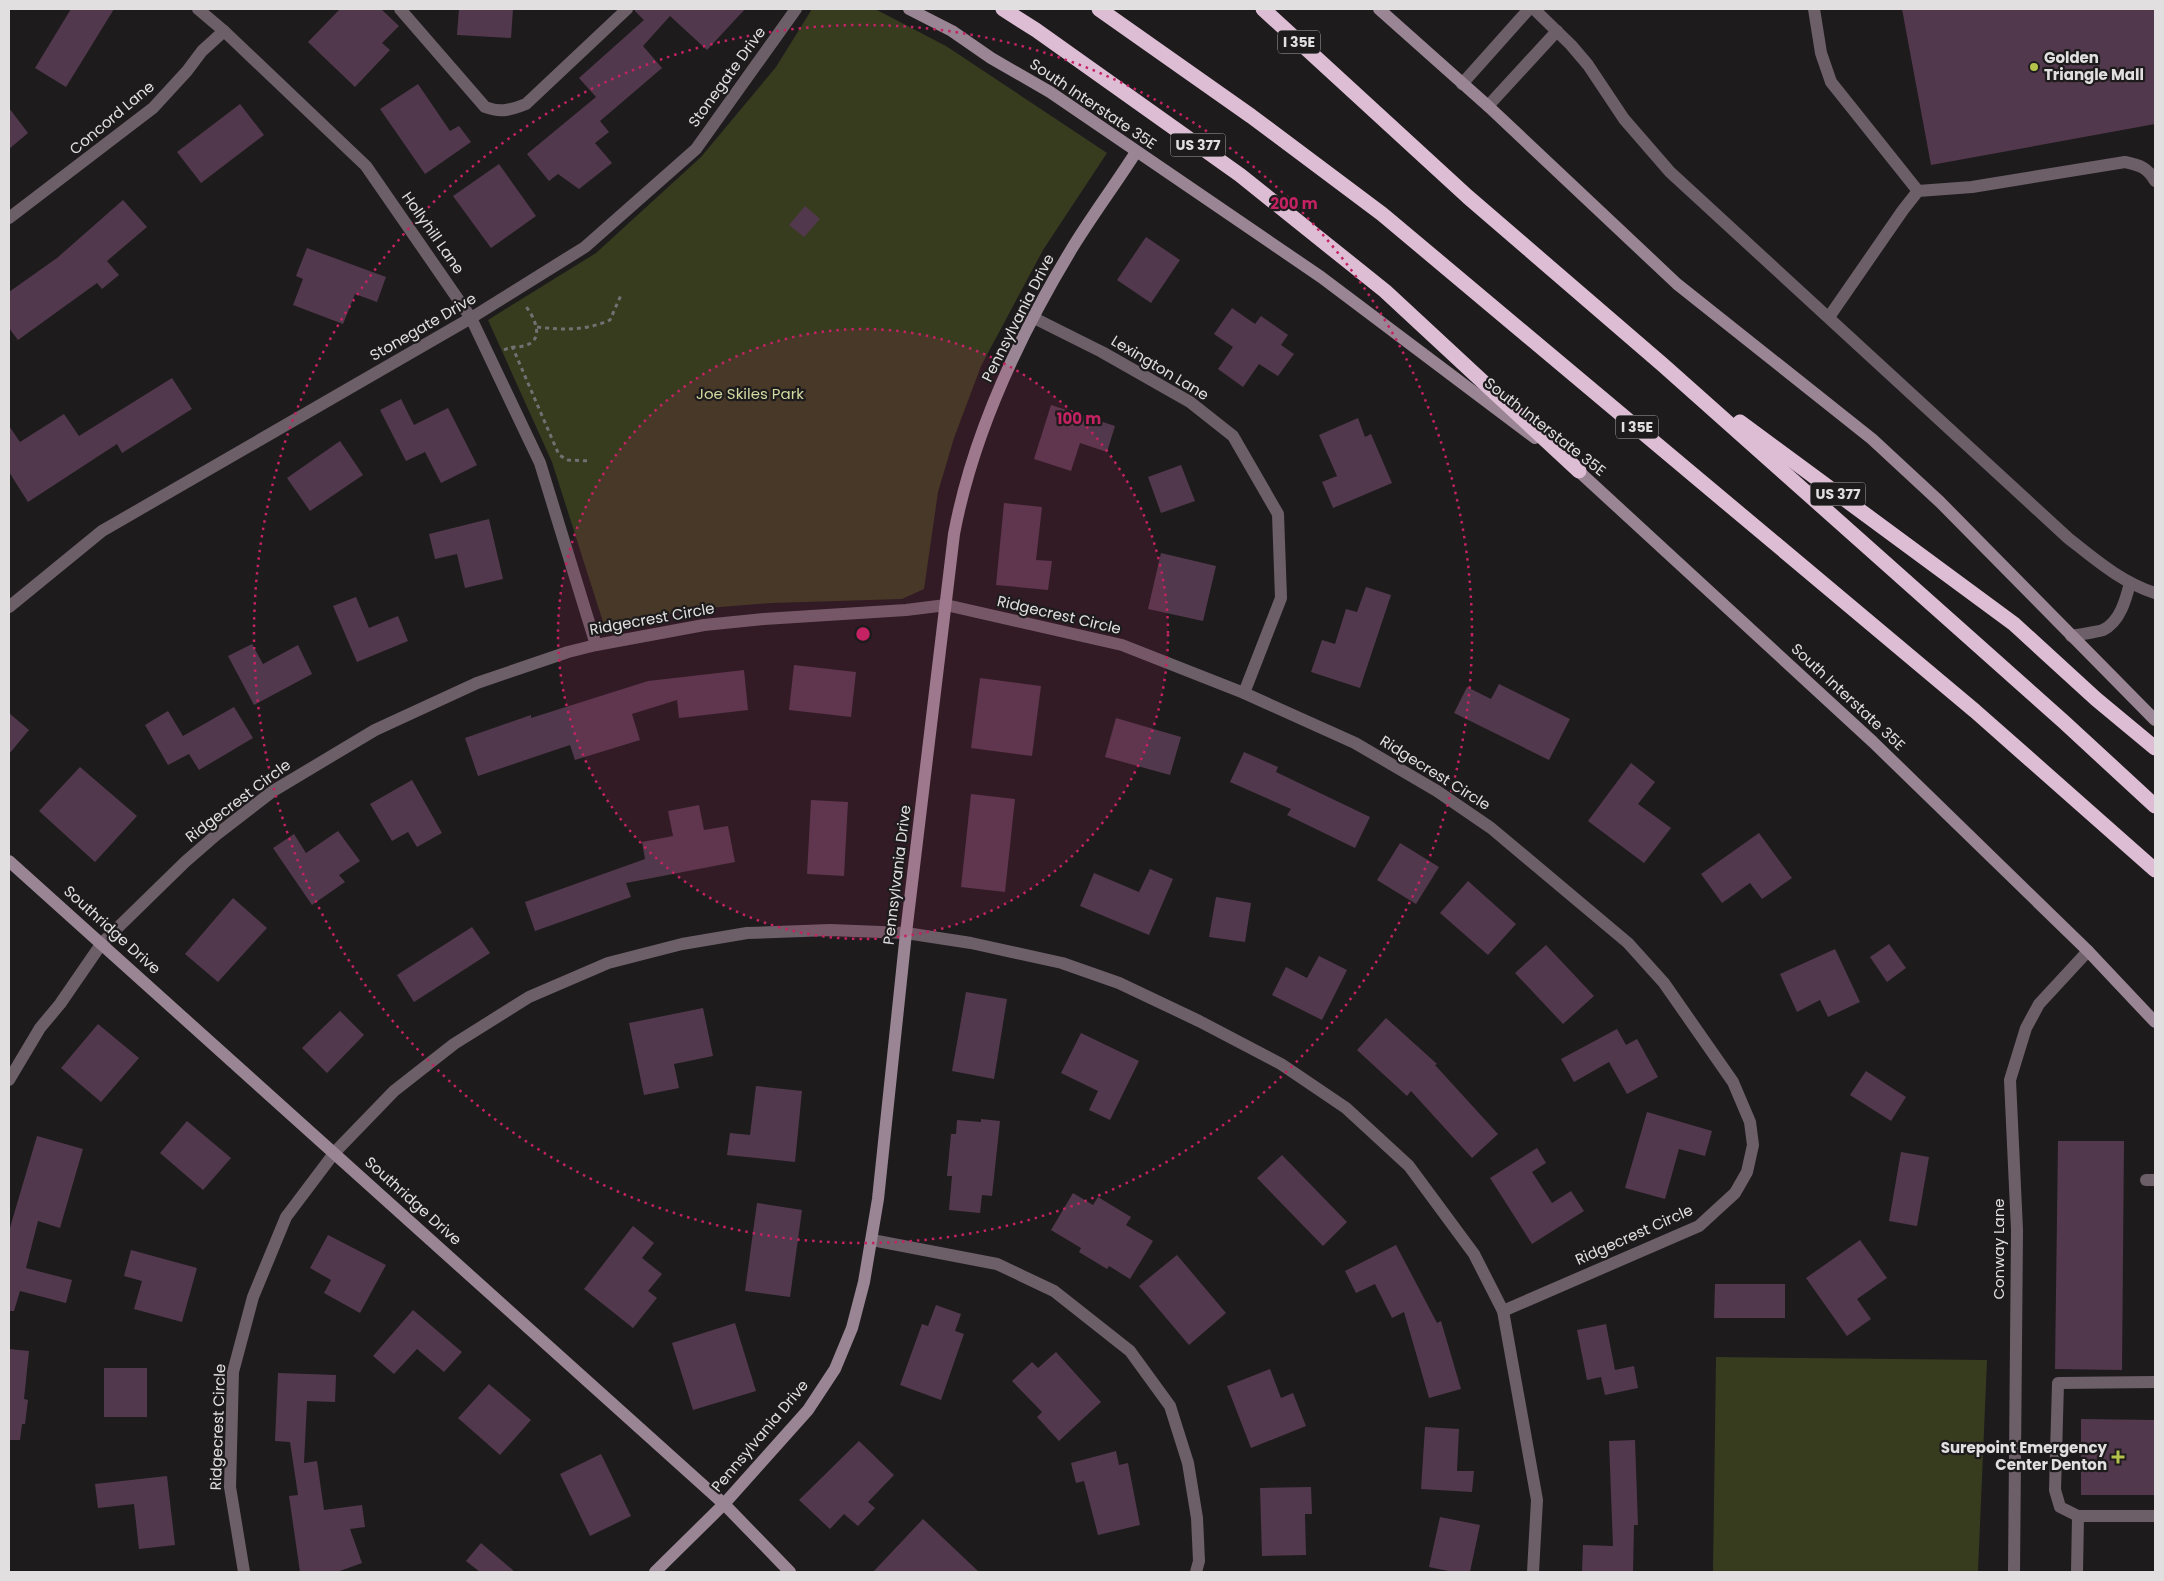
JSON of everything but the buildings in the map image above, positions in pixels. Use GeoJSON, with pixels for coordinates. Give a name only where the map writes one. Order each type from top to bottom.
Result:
{"type":"FeatureCollection","features":[{"type":"Feature","properties":{"kind":"highway","name":"US 377"},"geometry":{"type":"LineString","coordinates":[[1004,9],[1240,175],[1370,278],[1579,471]]}},
{"type":"Feature","properties":{"kind":"highway","name":"I 35E"},"geometry":{"type":"LineString","coordinates":[[1099,9],[1251,116],[1382,214],[1967,705],[2155,870]]}},
{"type":"Feature","properties":{"kind":"highway","name":"I 35E"},"geometry":{"type":"LineString","coordinates":[[1263,9],[1468,196],[1663,365],[2064,722],[2155,806]]}},
{"type":"Feature","properties":{"kind":"highway","name":"US 377"},"geometry":{"type":"LineString","coordinates":[[1663,365],[2014,624],[2096,699],[2155,748]]}},
{"type":"Feature","properties":{"kind":"main road","name":"South Interstate 35E"},"geometry":{"type":"LineString","coordinates":[[909,9],[952,31],[991,58],[1050,92],[1321,277],[1579,471],[1873,742],[2088,951],[2155,1022]]}},
{"type":"Feature","properties":{"kind":"main road"},"geometry":{"type":"LineString","coordinates":[[1379,9],[1488,106],[1677,284],[1872,439],[1940,502],[2155,720]]}},
{"type":"Feature","properties":{"kind":"main road","name":"Pennsylvania Drive"},"geometry":{"type":"LineString","coordinates":[[655,1572],[724,1504],[808,1410],[835,1369],[852,1328],[864,1282],[872,1240],[906,933],[960,504],[977,446],[1006,372],[1071,250],[1136,152]]}},
{"type":"Feature","properties":{"kind":"main road","name":"Southridge Drive"},"geometry":{"type":"LineString","coordinates":[[9,860],[724,1504],[790,1572]]}},
{"type":"Feature","properties":{"kind":"street","name":"Hollyhill Lane"},"geometry":{"type":"LineString","coordinates":[[198,9],[224,31],[366,166],[472,318],[540,463],[596,646]]}},
{"type":"Feature","properties":{"kind":"street"},"geometry":{"type":"LineString","coordinates":[[400,9],[485,107],[495,111],[507,111],[526,104],[627,9]]}},
{"type":"Feature","properties":{"kind":"street","name":"Stonegate Drive"},"geometry":{"type":"LineString","coordinates":[[9,607],[102,531],[472,318],[585,247],[696,149],[796,9]]}},
{"type":"Feature","properties":{"kind":"street"},"geometry":{"type":"LineString","coordinates":[[1462,84],[1529,9]]}},
{"type":"Feature","properties":{"kind":"street"},"geometry":{"type":"LineString","coordinates":[[1534,9],[1588,65],[1624,119],[1670,172],[2068,538],[2114,575],[2155,593]]}},
{"type":"Feature","properties":{"kind":"street"},"geometry":{"type":"LineString","coordinates":[[1814,9],[1821,53],[1832,82],[1918,191]]}},
{"type":"Feature","properties":{"kind":"street","name":"Concord Lane"},"geometry":{"type":"LineString","coordinates":[[9,218],[153,108],[188,71],[202,51],[224,31]]}},
{"type":"Feature","properties":{"kind":"street"},"geometry":{"type":"LineString","coordinates":[[1488,106],[1557,31]]}},
{"type":"Feature","properties":{"kind":"street"},"geometry":{"type":"LineString","coordinates":[[1829,317],[1902,210],[1918,191],[1981,186],[2126,162],[2139,164],[2150,172],[2155,181]]}},
{"type":"Feature","properties":{"kind":"street","name":"Lexington Lane"},"geometry":{"type":"LineString","coordinates":[[1034,318],[1102,352],[1190,402],[1233,436],[1278,514],[1281,598],[1244,693]]}},
{"type":"Feature","properties":{"kind":"street"},"geometry":{"type":"LineString","coordinates":[[2071,636],[2103,630],[2112,622],[2125,603],[2130,583]]}},
{"type":"Feature","properties":{"kind":"street","name":"Ridgecrest Circle"},"geometry":{"type":"LineString","coordinates":[[9,1080],[40,1028],[60,1004],[102,943],[185,862],[216,835],[273,791],[375,730],[477,683],[568,652],[704,624],[906,610],[946,605],[1122,646],[1244,693],[1355,743],[1437,791],[1491,828],[1628,943],[1664,983],[1733,1082],[1750,1122],[1752,1145],[1747,1172],[1736,1193],[1699,1226],[1503,1311]]}},
{"type":"Feature","properties":{"kind":"street","name":"Ridgecrest Circle"},"geometry":{"type":"LineString","coordinates":[[244,1572],[230,1487],[234,1372],[253,1298],[286,1217],[335,1152],[394,1091],[454,1044],[529,998],[608,963],[682,944],[747,933],[830,930],[906,933],[971,943],[1062,963],[1119,983],[1199,1021],[1281,1064],[1346,1108],[1409,1166],[1474,1254],[1503,1311],[1537,1500],[1533,1572]]}},
{"type":"Feature","properties":{"kind":"street","name":"Conway Lane"},"geometry":{"type":"LineString","coordinates":[[2014,1572],[2017,1230],[2010,1080],[2026,1028],[2039,1004],[2088,951]]}},
{"type":"Feature","properties":{"kind":"street"},"geometry":{"type":"LineString","coordinates":[[872,1240],[997,1264],[1054,1291],[1130,1352],[1170,1406],[1188,1463],[1197,1518],[1199,1561],[1196,1572]]}},
{"type":"Feature","properties":{"kind":"street"},"geometry":{"type":"LineString","coordinates":[[2155,1382],[2058,1383],[2055,1490],[2060,1507],[2078,1516],[2155,1516]]}},
{"type":"Feature","properties":{"kind":"street"},"geometry":{"type":"LineString","coordinates":[[2077,1572],[2078,1516]]}},
{"type":"Feature","properties":{"kind":"path"},"geometry":{"type":"LineString","coordinates":[[490,356],[512,346],[522,347],[532,343],[536,335],[537,327],[532,314],[513,292]]}},
{"type":"Feature","properties":{"kind":"path"},"geometry":{"type":"LineString","coordinates":[[537,327],[572,330],[596,327],[610,320],[622,296]]}},
{"type":"Feature","properties":{"kind":"path"},"geometry":{"type":"LineString","coordinates":[[512,346],[559,455],[568,460],[590,461]]}},
{"type":"Feature","properties":{"kind":"green space","name":"Joe Skiles Park"},"geometry":{"type":"Polygon","coordinates":[[[812,9],[875,9],[946,46],[1107,153],[1043,250],[981,366],[954,438],[938,492],[924,589],[902,599],[771,603],[708,608],[604,625],[552,462],[488,320],[596,253],[701,157],[776,67],[812,9]]]}},
{"type":"Feature","properties":{"kind":"green space"},"geometry":{"type":"Polygon","coordinates":[[[1716,1357],[1987,1360],[1978,1572],[1713,1572],[1716,1357]]]}},
{"type":"Feature","properties":{"kind":"place","name":"Golden Triangle Mall"},"geometry":{"type":"Point","coordinates":[2034,67]}},
{"type":"Feature","properties":{"kind":"place","name":"Surepoint Emergency Center Denton"},"geometry":{"type":"Point","coordinates":[2118,1457]}}]}
